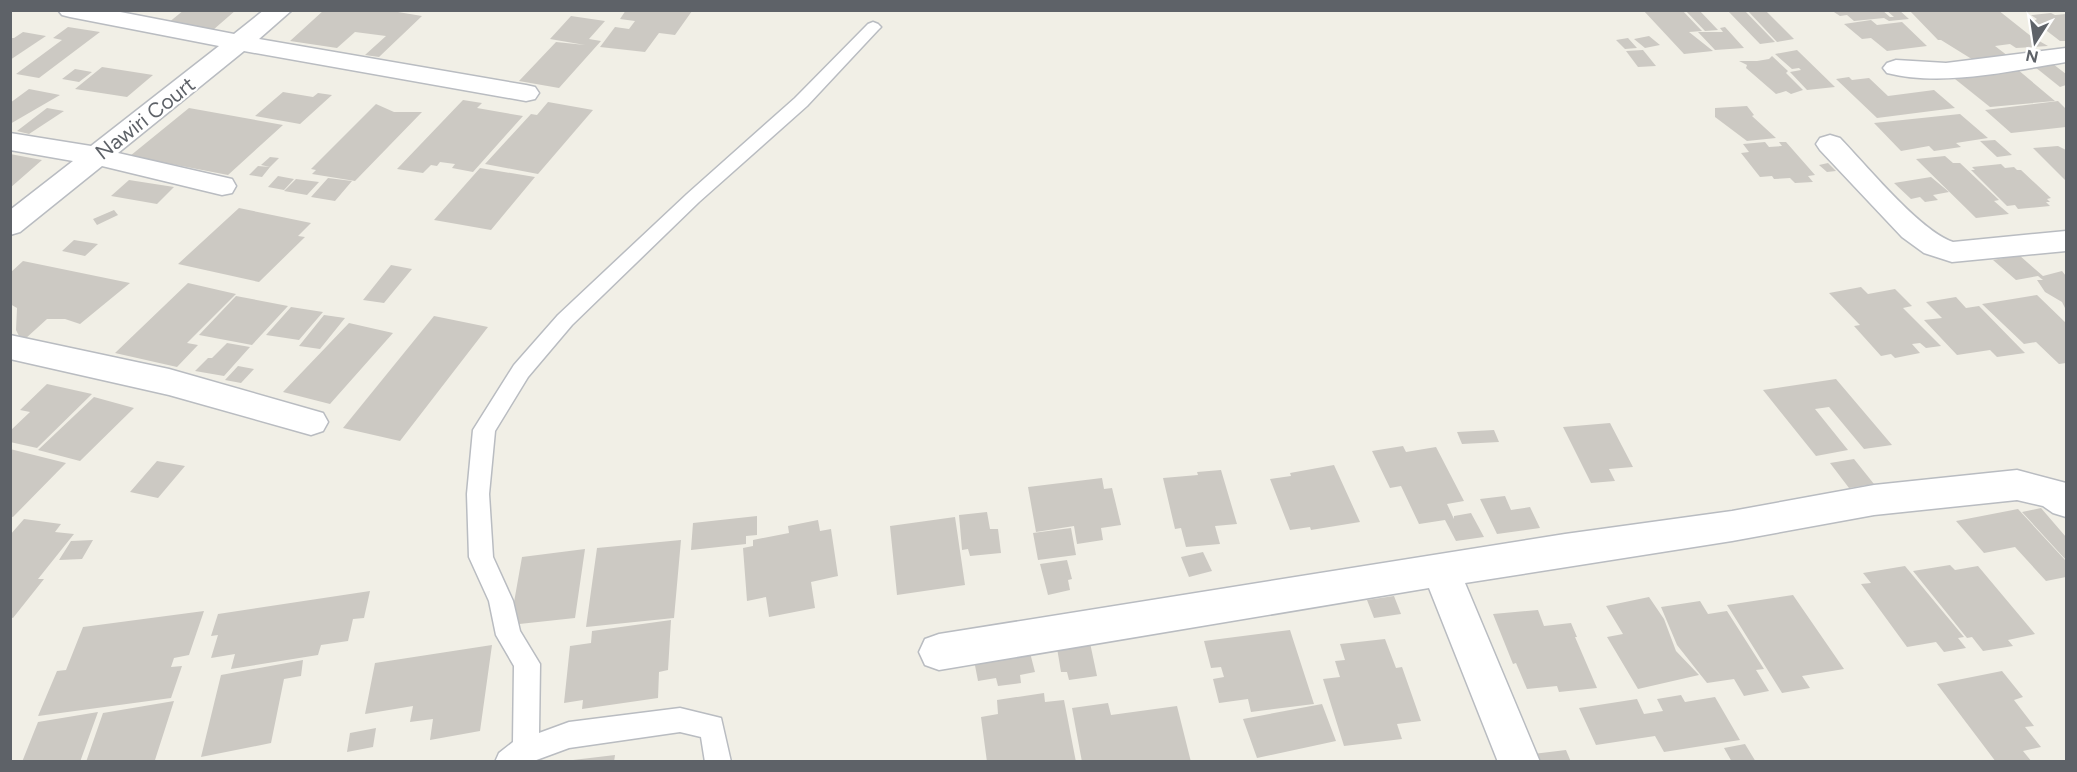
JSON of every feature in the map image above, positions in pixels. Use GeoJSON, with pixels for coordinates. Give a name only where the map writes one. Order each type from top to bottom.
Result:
{"type":"FeatureCollection","features":[{"type":"Feature","properties":{"kind":"street"},"geometry":{"type":"LineString","coordinates":[[70,10],[240,43],[526,93]]}},
{"type":"Feature","properties":{"kind":"street","name":"Nawiri Court"},"geometry":{"type":"LineString","coordinates":[[10,225],[280,10]]}},
{"type":"Feature","properties":{"kind":"street"},"geometry":{"type":"LineString","coordinates":[[1896,68],[1946,72],[2067,56]]}},
{"type":"Feature","properties":{"kind":"street"},"geometry":{"type":"LineString","coordinates":[[10,141],[96,156],[222,186]]}},
{"type":"Feature","properties":{"kind":"street"},"geometry":{"type":"LineString","coordinates":[[1830,144],[1912,230],[1934,246],[1952,252],[2067,241]]}},
{"type":"Feature","properties":{"kind":"street"},"geometry":{"type":"LineString","coordinates":[[10,347],[169,382],[312,422]]}},
{"type":"Feature","properties":{"kind":"street"},"geometry":{"type":"LineString","coordinates":[[939,652],[1732,526],[1874,500],[2017,485],[2053,493],[2067,502]]}},
{"type":"Feature","properties":{"kind":"street"},"geometry":{"type":"LineString","coordinates":[[1441,571],[1519,762]]}},
{"type":"Feature","properties":{"kind":"lane"},"geometry":{"type":"LineString","coordinates":[[717,762],[711,728],[680,720],[569,735],[517,756],[527,664],[508,635],[501,602],[481,557],[478,494],[483,430],[521,371],[565,320],[693,198],[801,102],[873,27]]}},
{"type":"Feature","properties":{"kind":"building"},"geometry":{"type":"Polygon","coordinates":[[[184,10],[236,10],[213,30],[168,23],[184,10]]]}},
{"type":"Feature","properties":{"kind":"building"},"geometry":{"type":"Polygon","coordinates":[[[324,10],[386,10],[422,16],[379,57],[365,55],[386,36],[355,32],[337,48],[290,41],[324,10]]]}},
{"type":"Feature","properties":{"kind":"building"},"geometry":{"type":"Polygon","coordinates":[[[626,10],[692,11],[675,35],[659,33],[645,52],[600,47],[615,27],[629,29],[635,21],[620,19],[626,10]]]}},
{"type":"Feature","properties":{"kind":"building"},"geometry":{"type":"Polygon","coordinates":[[[1643,10],[1682,10],[1702,31],[1689,32],[1713,51],[1684,54],[1643,10]]]}},
{"type":"Feature","properties":{"kind":"building"},"geometry":{"type":"Polygon","coordinates":[[[1685,10],[1699,10],[1718,30],[1705,31],[1685,10]]]}},
{"type":"Feature","properties":{"kind":"building"},"geometry":{"type":"Polygon","coordinates":[[[1727,10],[1744,10],[1775,42],[1760,44],[1727,10]]]}},
{"type":"Feature","properties":{"kind":"building"},"geometry":{"type":"Polygon","coordinates":[[[1747,10],[1765,10],[1794,39],[1777,42],[1747,10]]]}},
{"type":"Feature","properties":{"kind":"building"},"geometry":{"type":"Polygon","coordinates":[[[1831,10],[1882,10],[1890,17],[1894,17],[1886,10],[1899,10],[1909,19],[1889,21],[1884,18],[1854,21],[1847,15],[1840,16],[1831,10]]]}},
{"type":"Feature","properties":{"kind":"building"},"geometry":{"type":"Polygon","coordinates":[[[1909,10],[1998,10],[2032,37],[2048,46],[2016,48],[2010,44],[1995,46],[2008,56],[1983,66],[1938,40],[1909,10]]]}},
{"type":"Feature","properties":{"kind":"building"},"geometry":{"type":"Polygon","coordinates":[[[2066,14],[2066,41],[2060,41],[2034,21],[2037,19],[2031,15],[2066,14]]]}},
{"type":"Feature","properties":{"kind":"building"},"geometry":{"type":"Polygon","coordinates":[[[571,16],[605,21],[589,39],[601,41],[559,88],[519,81],[556,42],[585,45],[550,39],[571,16]]]}},
{"type":"Feature","properties":{"kind":"building"},"geometry":{"type":"Polygon","coordinates":[[[1871,20],[1877,25],[1902,22],[1927,46],[1887,51],[1871,38],[1862,39],[1844,24],[1871,20]]]}},
{"type":"Feature","properties":{"kind":"building"},"geometry":{"type":"Polygon","coordinates":[[[68,27],[100,32],[39,78],[16,74],[62,40],[53,38],[68,27]]]}},
{"type":"Feature","properties":{"kind":"building"},"geometry":{"type":"Polygon","coordinates":[[[1725,27],[1744,48],[1715,50],[1698,32],[1723,32],[1720,28],[1725,27]]]}},
{"type":"Feature","properties":{"kind":"building"},"geometry":{"type":"Polygon","coordinates":[[[23,32],[46,36],[10,60],[10,38],[23,32]]]}},
{"type":"Feature","properties":{"kind":"building"},"geometry":{"type":"Polygon","coordinates":[[[1649,36],[1660,45],[1645,48],[1634,39],[1649,36]]]}},
{"type":"Feature","properties":{"kind":"building"},"geometry":{"type":"Polygon","coordinates":[[[1628,38],[1637,48],[1625,49],[1616,40],[1628,38]]]}},
{"type":"Feature","properties":{"kind":"building"},"geometry":{"type":"Polygon","coordinates":[[[1643,50],[1656,66],[1638,67],[1626,51],[1643,50]]]}},
{"type":"Feature","properties":{"kind":"building"},"geometry":{"type":"Polygon","coordinates":[[[1797,50],[1835,87],[1807,90],[1790,72],[1801,70],[1792,69],[1775,54],[1797,50]]]}},
{"type":"Feature","properties":{"kind":"building"},"geometry":{"type":"Polygon","coordinates":[[[1772,56],[1803,90],[1791,94],[1786,91],[1776,94],[1746,68],[1747,65],[1739,61],[1757,61],[1769,59],[1772,56]]]}},
{"type":"Feature","properties":{"kind":"building"},"geometry":{"type":"Polygon","coordinates":[[[2053,64],[2066,74],[2066,85],[2060,87],[2035,67],[2053,64]]]}},
{"type":"Feature","properties":{"kind":"building"},"geometry":{"type":"Polygon","coordinates":[[[102,67],[153,75],[127,97],[75,89],[102,67]]]}},
{"type":"Feature","properties":{"kind":"building"},"geometry":{"type":"Polygon","coordinates":[[[75,69],[92,72],[79,82],[62,79],[75,69]]]}},
{"type":"Feature","properties":{"kind":"building"},"geometry":{"type":"Polygon","coordinates":[[[2017,69],[2055,101],[1990,107],[1950,75],[2017,69]]]}},
{"type":"Feature","properties":{"kind":"building"},"geometry":{"type":"Polygon","coordinates":[[[1849,77],[1852,80],[1869,78],[1888,96],[1934,90],[1955,108],[1877,118],[1836,79],[1849,77]]]}},
{"type":"Feature","properties":{"kind":"building"},"geometry":{"type":"Polygon","coordinates":[[[29,89],[60,95],[10,124],[10,103],[29,89]]]}},
{"type":"Feature","properties":{"kind":"building"},"geometry":{"type":"Polygon","coordinates":[[[283,92],[313,97],[318,93],[332,95],[300,124],[255,116],[283,92]]]}},
{"type":"Feature","properties":{"kind":"building"},"geometry":{"type":"Polygon","coordinates":[[[463,100],[482,103],[477,108],[523,116],[473,172],[452,168],[455,164],[440,162],[437,166],[431,165],[423,173],[397,169],[463,100]]]}},
{"type":"Feature","properties":{"kind":"building"},"geometry":{"type":"Polygon","coordinates":[[[2058,101],[2066,109],[2066,127],[2011,133],[1985,110],[2058,101]]]}},
{"type":"Feature","properties":{"kind":"building"},"geometry":{"type":"Polygon","coordinates":[[[548,102],[593,110],[538,174],[485,164],[531,114],[537,115],[548,102]]]}},
{"type":"Feature","properties":{"kind":"building"},"geometry":{"type":"Polygon","coordinates":[[[376,104],[394,112],[422,112],[355,181],[312,174],[316,170],[311,169],[376,104]]]}},
{"type":"Feature","properties":{"kind":"building"},"geometry":{"type":"Polygon","coordinates":[[[1747,106],[1754,115],[1752,116],[1776,138],[1747,141],[1715,117],[1715,108],[1747,106]]]}},
{"type":"Feature","properties":{"kind":"building"},"geometry":{"type":"Polygon","coordinates":[[[47,108],[64,111],[29,134],[17,131],[47,108]]]}},
{"type":"Feature","properties":{"kind":"building"},"geometry":{"type":"Polygon","coordinates":[[[189,108],[283,125],[228,175],[130,156],[189,108]]]}},
{"type":"Feature","properties":{"kind":"building"},"geometry":{"type":"Polygon","coordinates":[[[1960,114],[1988,138],[1956,143],[1961,147],[1934,151],[1929,146],[1901,151],[1874,123],[1960,114]]]}},
{"type":"Feature","properties":{"kind":"building"},"geometry":{"type":"Polygon","coordinates":[[[1995,140],[2012,155],[1997,157],[1980,141],[1995,140]]]}},
{"type":"Feature","properties":{"kind":"building"},"geometry":{"type":"Polygon","coordinates":[[[1765,142],[1769,147],[1782,146],[1779,142],[1786,142],[1815,175],[1808,176],[1813,182],[1795,183],[1790,178],[1760,177],[1741,153],[1749,152],[1743,144],[1765,142]]]}},
{"type":"Feature","properties":{"kind":"building"},"geometry":{"type":"Polygon","coordinates":[[[2058,146],[2066,150],[2066,181],[2033,148],[2058,146]]]}},
{"type":"Feature","properties":{"kind":"building"},"geometry":{"type":"Polygon","coordinates":[[[10,154],[42,160],[10,188],[10,154]]]}},
{"type":"Feature","properties":{"kind":"building"},"geometry":{"type":"Polygon","coordinates":[[[1945,156],[1953,163],[1960,163],[1999,200],[1994,201],[2009,214],[1976,218],[1916,159],[1945,156]]]}},
{"type":"Feature","properties":{"kind":"building"},"geometry":{"type":"Polygon","coordinates":[[[270,157],[279,158],[270,167],[261,165],[270,157]]]}},
{"type":"Feature","properties":{"kind":"building"},"geometry":{"type":"Polygon","coordinates":[[[1828,163],[1836,171],[1827,172],[1819,165],[1828,163]]]}},
{"type":"Feature","properties":{"kind":"building"},"geometry":{"type":"Polygon","coordinates":[[[2001,164],[2005,168],[2014,167],[2021,170],[2051,198],[2047,199],[2050,202],[2046,202],[2050,206],[2018,209],[2015,205],[2007,206],[1971,170],[1975,170],[1972,167],[2001,164]]]}},
{"type":"Feature","properties":{"kind":"building"},"geometry":{"type":"Polygon","coordinates":[[[258,166],[270,167],[262,177],[249,175],[258,166]]]}},
{"type":"Feature","properties":{"kind":"building"},"geometry":{"type":"Polygon","coordinates":[[[480,168],[535,177],[491,230],[434,220],[480,168]]]}},
{"type":"Feature","properties":{"kind":"building"},"geometry":{"type":"Polygon","coordinates":[[[278,176],[294,179],[284,190],[268,187],[278,176]]]}},
{"type":"Feature","properties":{"kind":"building"},"geometry":{"type":"Polygon","coordinates":[[[1931,177],[1949,192],[1933,195],[1938,200],[1925,202],[1920,197],[1911,199],[1894,183],[1931,177]]]}},
{"type":"Feature","properties":{"kind":"building"},"geometry":{"type":"Polygon","coordinates":[[[328,178],[352,181],[335,201],[311,197],[328,178]]]}},
{"type":"Feature","properties":{"kind":"building"},"geometry":{"type":"Polygon","coordinates":[[[296,179],[319,182],[307,195],[284,191],[296,179]]]}},
{"type":"Feature","properties":{"kind":"building"},"geometry":{"type":"Polygon","coordinates":[[[129,180],[174,187],[157,204],[111,196],[129,180]]]}},
{"type":"Feature","properties":{"kind":"building"},"geometry":{"type":"Polygon","coordinates":[[[239,208],[311,223],[298,236],[305,237],[259,282],[178,264],[239,208]]]}},
{"type":"Feature","properties":{"kind":"building"},"geometry":{"type":"Polygon","coordinates":[[[114,210],[118,215],[97,225],[93,219],[114,210]]]}},
{"type":"Feature","properties":{"kind":"building"},"geometry":{"type":"Polygon","coordinates":[[[74,240],[98,244],[85,256],[62,251],[74,240]]]}},
{"type":"Feature","properties":{"kind":"building"},"geometry":{"type":"Polygon","coordinates":[[[2019,255],[2043,276],[2062,271],[2066,276],[2066,310],[2062,302],[2045,292],[2037,280],[2043,280],[2038,276],[2016,280],[1993,260],[2019,255]]]}},
{"type":"Feature","properties":{"kind":"building"},"geometry":{"type":"Polygon","coordinates":[[[23,261],[130,283],[80,324],[65,319],[47,319],[25,339],[19,336],[16,330],[17,308],[10,304],[10,273],[23,261]]]}},
{"type":"Feature","properties":{"kind":"building"},"geometry":{"type":"Polygon","coordinates":[[[391,265],[412,269],[384,303],[363,300],[391,265]]]}},
{"type":"Feature","properties":{"kind":"building"},"geometry":{"type":"Polygon","coordinates":[[[188,283],[236,294],[187,343],[198,345],[177,367],[115,353],[188,283]]]}},
{"type":"Feature","properties":{"kind":"building"},"geometry":{"type":"Polygon","coordinates":[[[1861,287],[1868,294],[1895,289],[1912,306],[1903,308],[1941,346],[1926,348],[1920,343],[1912,344],[1920,353],[1895,358],[1891,354],[1881,356],[1854,326],[1860,325],[1829,293],[1861,287]]]}},
{"type":"Feature","properties":{"kind":"building"},"geometry":{"type":"Polygon","coordinates":[[[2037,295],[2066,323],[2066,363],[2059,364],[2036,342],[2024,344],[1982,304],[2037,295]]]}},
{"type":"Feature","properties":{"kind":"building"},"geometry":{"type":"Polygon","coordinates":[[[236,296],[288,306],[252,345],[199,335],[236,296]]]}},
{"type":"Feature","properties":{"kind":"building"},"geometry":{"type":"Polygon","coordinates":[[[1956,297],[1966,308],[1979,306],[2025,353],[1997,357],[1990,350],[1957,355],[1924,320],[1942,318],[1926,302],[1956,297]]]}},
{"type":"Feature","properties":{"kind":"building"},"geometry":{"type":"Polygon","coordinates":[[[291,307],[323,312],[299,340],[266,335],[291,307]]]}},
{"type":"Feature","properties":{"kind":"building"},"geometry":{"type":"Polygon","coordinates":[[[324,315],[345,318],[320,349],[299,346],[324,315]]]}},
{"type":"Feature","properties":{"kind":"building"},"geometry":{"type":"Polygon","coordinates":[[[434,316],[488,327],[400,441],[343,428],[434,316]]]}},
{"type":"Feature","properties":{"kind":"building"},"geometry":{"type":"Polygon","coordinates":[[[349,323],[393,333],[330,404],[283,392],[349,323]]]}},
{"type":"Feature","properties":{"kind":"building"},"geometry":{"type":"Polygon","coordinates":[[[227,343],[250,347],[224,376],[195,371],[208,358],[212,358],[227,343]]]}},
{"type":"Feature","properties":{"kind":"building"},"geometry":{"type":"Polygon","coordinates":[[[238,366],[254,369],[241,383],[225,380],[238,366]]]}},
{"type":"Feature","properties":{"kind":"building"},"geometry":{"type":"Polygon","coordinates":[[[1836,379],[1892,445],[1864,449],[1829,407],[1815,409],[1848,450],[1816,456],[1763,390],[1836,379]]]}},
{"type":"Feature","properties":{"kind":"building"},"geometry":{"type":"Polygon","coordinates":[[[47,384],[92,394],[37,448],[10,442],[10,431],[30,412],[20,410],[47,384]]]}},
{"type":"Feature","properties":{"kind":"building"},"geometry":{"type":"Polygon","coordinates":[[[94,397],[134,408],[80,461],[38,450],[94,397]]]}},
{"type":"Feature","properties":{"kind":"building"},"geometry":{"type":"Polygon","coordinates":[[[1610,423],[1633,467],[1609,469],[1615,481],[1591,483],[1563,427],[1610,423]]]}},
{"type":"Feature","properties":{"kind":"building"},"geometry":{"type":"Polygon","coordinates":[[[1494,430],[1499,442],[1462,444],[1457,432],[1494,430]]]}},
{"type":"Feature","properties":{"kind":"building"},"geometry":{"type":"Polygon","coordinates":[[[1403,446],[1406,452],[1436,447],[1464,501],[1447,504],[1454,519],[1454,516],[1471,513],[1484,537],[1456,541],[1445,520],[1419,524],[1401,486],[1390,488],[1372,451],[1403,446]]]}},
{"type":"Feature","properties":{"kind":"building"},"geometry":{"type":"Polygon","coordinates":[[[10,449],[66,463],[13,517],[10,516],[10,449]]]}},
{"type":"Feature","properties":{"kind":"building"},"geometry":{"type":"Polygon","coordinates":[[[1854,459],[1874,484],[1849,488],[1830,463],[1854,459]]]}},
{"type":"Feature","properties":{"kind":"building"},"geometry":{"type":"Polygon","coordinates":[[[157,461],[185,466],[158,498],[130,492],[157,461]]]}},
{"type":"Feature","properties":{"kind":"building"},"geometry":{"type":"Polygon","coordinates":[[[1334,465],[1360,522],[1311,530],[1310,527],[1290,530],[1270,479],[1334,465]]]}},
{"type":"Feature","properties":{"kind":"building"},"geometry":{"type":"Polygon","coordinates":[[[1221,470],[1237,524],[1215,526],[1220,544],[1186,547],[1181,528],[1175,529],[1163,478],[1198,475],[1197,472],[1221,470]]]}},
{"type":"Feature","properties":{"kind":"building"},"geometry":{"type":"Polygon","coordinates":[[[1102,478],[1104,489],[1112,488],[1121,525],[1101,528],[1103,540],[1077,544],[1074,526],[1036,532],[1028,487],[1102,478]]]}},
{"type":"Feature","properties":{"kind":"building"},"geometry":{"type":"Polygon","coordinates":[[[1505,496],[1511,510],[1530,507],[1540,528],[1497,534],[1480,499],[1505,496]]]}},
{"type":"Feature","properties":{"kind":"building"},"geometry":{"type":"Polygon","coordinates":[[[2041,508],[2066,537],[2066,560],[2022,512],[2041,508]]]}},
{"type":"Feature","properties":{"kind":"building"},"geometry":{"type":"Polygon","coordinates":[[[2018,509],[2066,561],[2066,577],[2046,581],[2015,547],[1984,553],[1956,521],[2018,509]]]}},
{"type":"Feature","properties":{"kind":"building"},"geometry":{"type":"Polygon","coordinates":[[[987,512],[990,529],[998,529],[1001,553],[970,556],[968,549],[962,550],[959,515],[987,512]]]}},
{"type":"Feature","properties":{"kind":"building"},"geometry":{"type":"Polygon","coordinates":[[[757,516],[757,535],[746,536],[746,544],[691,550],[693,523],[757,516]]]}},
{"type":"Feature","properties":{"kind":"building"},"geometry":{"type":"Polygon","coordinates":[[[955,517],[965,585],[897,595],[890,526],[955,517]]]}},
{"type":"Feature","properties":{"kind":"building"},"geometry":{"type":"Polygon","coordinates":[[[24,519],[61,524],[55,532],[74,534],[38,579],[44,579],[13,618],[10,617],[10,535],[24,519]]]}},
{"type":"Feature","properties":{"kind":"building"},"geometry":{"type":"Polygon","coordinates":[[[818,520],[820,531],[831,529],[838,576],[811,582],[815,608],[769,617],[766,597],[747,601],[743,548],[753,546],[753,540],[789,533],[788,526],[818,520]]]}},
{"type":"Feature","properties":{"kind":"building"},"geometry":{"type":"Polygon","coordinates":[[[1071,528],[1076,555],[1038,560],[1033,533],[1071,528]]]}},
{"type":"Feature","properties":{"kind":"building"},"geometry":{"type":"Polygon","coordinates":[[[93,540],[82,559],[59,560],[71,541],[93,540]]]}},
{"type":"Feature","properties":{"kind":"building"},"geometry":{"type":"Polygon","coordinates":[[[681,540],[674,618],[586,627],[597,548],[681,540]]]}},
{"type":"Feature","properties":{"kind":"building"},"geometry":{"type":"Polygon","coordinates":[[[585,549],[575,618],[510,625],[522,557],[585,549]]]}},
{"type":"Feature","properties":{"kind":"building"},"geometry":{"type":"Polygon","coordinates":[[[1203,552],[1212,571],[1189,577],[1181,557],[1203,552]]]}},
{"type":"Feature","properties":{"kind":"building"},"geometry":{"type":"Polygon","coordinates":[[[1067,560],[1072,579],[1068,580],[1070,590],[1048,595],[1040,564],[1067,560]]]}},
{"type":"Feature","properties":{"kind":"building"},"geometry":{"type":"Polygon","coordinates":[[[1950,565],[1955,570],[1978,566],[2035,634],[2008,640],[2013,646],[1983,651],[1972,637],[1967,638],[1913,571],[1950,565]]]}},
{"type":"Feature","properties":{"kind":"building"},"geometry":{"type":"Polygon","coordinates":[[[1905,566],[1964,637],[1958,638],[1966,648],[1944,652],[1936,642],[1907,647],[1861,584],[1871,583],[1863,573],[1905,566]]]}},
{"type":"Feature","properties":{"kind":"building"},"geometry":{"type":"Polygon","coordinates":[[[370,591],[364,618],[353,619],[348,641],[321,645],[318,655],[231,669],[235,654],[211,658],[218,635],[211,636],[218,614],[370,591]]]}},
{"type":"Feature","properties":{"kind":"building"},"geometry":{"type":"Polygon","coordinates":[[[1793,595],[1844,669],[1802,676],[1810,688],[1782,693],[1727,605],[1793,595]]]}},
{"type":"Feature","properties":{"kind":"building"},"geometry":{"type":"Polygon","coordinates":[[[1394,596],[1401,614],[1374,618],[1367,600],[1394,596]]]}},
{"type":"Feature","properties":{"kind":"building"},"geometry":{"type":"Polygon","coordinates":[[[1649,597],[1664,619],[1676,651],[1699,675],[1638,689],[1607,637],[1623,634],[1606,606],[1649,597]]]}},
{"type":"Feature","properties":{"kind":"building"},"geometry":{"type":"Polygon","coordinates":[[[1700,601],[1708,614],[1727,611],[1764,669],[1756,670],[1769,691],[1744,696],[1734,679],[1707,683],[1677,645],[1661,607],[1700,601]]]}},
{"type":"Feature","properties":{"kind":"building"},"geometry":{"type":"Polygon","coordinates":[[[1538,610],[1544,626],[1571,623],[1597,688],[1559,692],[1557,686],[1527,689],[1516,663],[1513,664],[1493,614],[1538,610]]]}},
{"type":"Feature","properties":{"kind":"building"},"geometry":{"type":"Polygon","coordinates":[[[204,611],[189,655],[174,658],[171,667],[182,666],[171,698],[38,716],[57,671],[66,670],[83,627],[204,611]]]}},
{"type":"Feature","properties":{"kind":"building"},"geometry":{"type":"Polygon","coordinates":[[[671,620],[668,670],[659,672],[658,698],[582,709],[583,700],[564,703],[570,646],[591,643],[592,631],[671,620]]]}},
{"type":"Feature","properties":{"kind":"building"},"geometry":{"type":"Polygon","coordinates":[[[1290,630],[1314,704],[1251,712],[1248,699],[1219,703],[1213,679],[1224,677],[1221,667],[1211,668],[1204,641],[1290,630]]]}},
{"type":"Feature","properties":{"kind":"building"},"geometry":{"type":"Polygon","coordinates":[[[1089,638],[1097,676],[1069,680],[1067,672],[1061,672],[1056,642],[1089,638]]]}},
{"type":"Feature","properties":{"kind":"building"},"geometry":{"type":"Polygon","coordinates":[[[1385,639],[1396,668],[1402,667],[1421,721],[1397,724],[1402,739],[1344,746],[1323,679],[1340,677],[1335,661],[1345,660],[1340,644],[1385,639]]]}},
{"type":"Feature","properties":{"kind":"building"},"geometry":{"type":"Polygon","coordinates":[[[492,645],[480,731],[430,740],[433,719],[410,722],[413,706],[365,714],[375,663],[492,645]]]}},
{"type":"Feature","properties":{"kind":"building"},"geometry":{"type":"Polygon","coordinates":[[[1028,645],[1035,672],[1020,675],[1021,683],[998,686],[996,678],[978,681],[973,655],[1028,645]]]}},
{"type":"Feature","properties":{"kind":"building"},"geometry":{"type":"Polygon","coordinates":[[[303,660],[301,676],[284,679],[271,743],[201,757],[221,675],[303,660]]]}},
{"type":"Feature","properties":{"kind":"building"},"geometry":{"type":"Polygon","coordinates":[[[2002,671],[2023,697],[2014,700],[2034,726],[2025,727],[2041,747],[2023,751],[2032,762],[1996,762],[1937,684],[2002,671]]]}},
{"type":"Feature","properties":{"kind":"building"},"geometry":{"type":"Polygon","coordinates":[[[1044,693],[1045,702],[1064,700],[1076,762],[987,762],[981,717],[998,714],[997,700],[1044,693]]]}},
{"type":"Feature","properties":{"kind":"building"},"geometry":{"type":"Polygon","coordinates":[[[1681,695],[1685,702],[1715,697],[1740,740],[1664,752],[1655,736],[1596,745],[1579,708],[1637,699],[1644,714],[1663,711],[1657,699],[1681,695]]]}},
{"type":"Feature","properties":{"kind":"building"},"geometry":{"type":"Polygon","coordinates":[[[174,701],[155,760],[86,762],[103,713],[174,701]]]}},
{"type":"Feature","properties":{"kind":"building"},"geometry":{"type":"Polygon","coordinates":[[[1108,703],[1111,715],[1177,706],[1191,762],[1082,762],[1072,708],[1108,703]]]}},
{"type":"Feature","properties":{"kind":"building"},"geometry":{"type":"Polygon","coordinates":[[[1322,704],[1336,741],[1257,758],[1243,719],[1322,704]]]}},
{"type":"Feature","properties":{"kind":"building"},"geometry":{"type":"Polygon","coordinates":[[[98,712],[80,762],[22,762],[38,722],[98,712]]]}},
{"type":"Feature","properties":{"kind":"building"},"geometry":{"type":"Polygon","coordinates":[[[376,728],[373,747],[347,752],[350,733],[376,728]]]}},
{"type":"Feature","properties":{"kind":"building"},"geometry":{"type":"Polygon","coordinates":[[[1745,744],[1756,762],[1732,762],[1724,748],[1745,744]]]}},
{"type":"Feature","properties":{"kind":"building"},"geometry":{"type":"Polygon","coordinates":[[[1566,750],[1571,762],[1536,762],[1533,754],[1566,750]]]}},
{"type":"Feature","properties":{"kind":"building"},"geometry":{"type":"Polygon","coordinates":[[[615,755],[614,762],[573,762],[573,760],[615,755]]]}}]}
